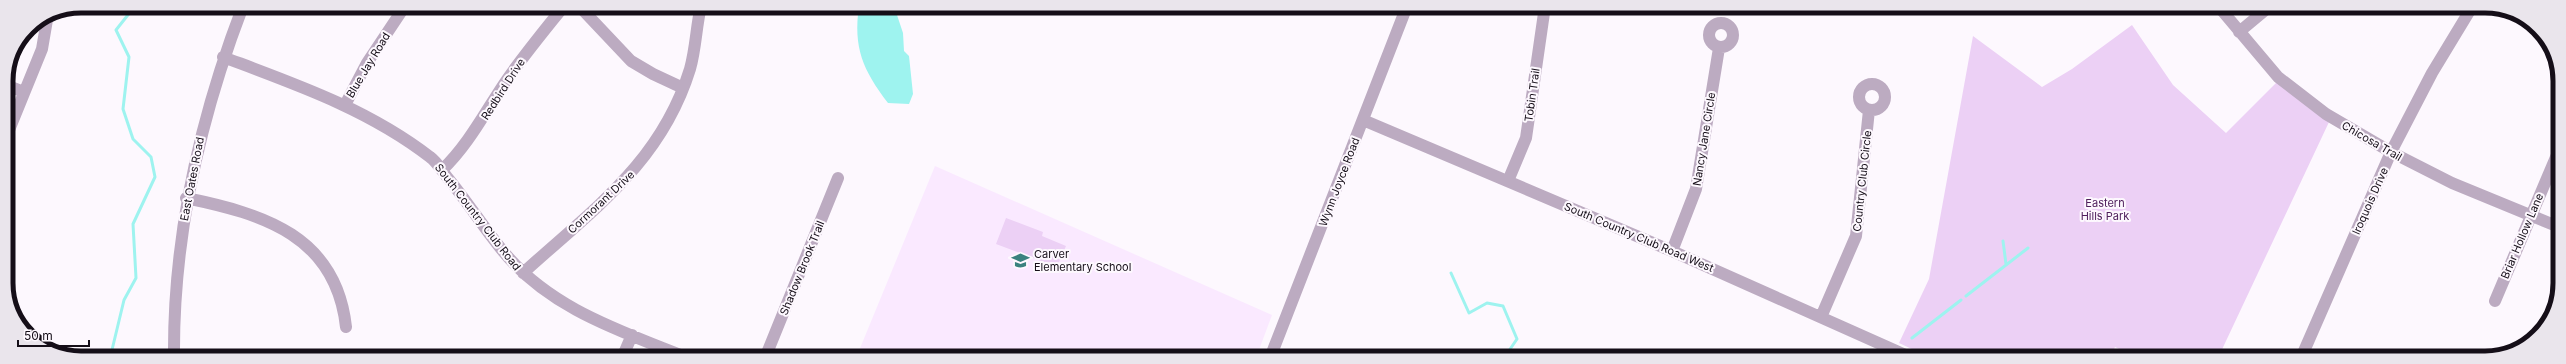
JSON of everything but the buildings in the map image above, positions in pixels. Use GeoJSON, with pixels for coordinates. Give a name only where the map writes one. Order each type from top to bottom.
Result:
{"type":"FeatureCollection","features":[{"type":"Feature","properties":{"kind":"street","name":"East Oates Road"},"geometry":{"type":"LineString","coordinates":[[174,351],[177,280],[186,198],[202,129],[223,57],[240,13]]}},
{"type":"Feature","properties":{"kind":"street","name":"Blue Jay Road"},"geometry":{"type":"LineString","coordinates":[[345,105],[367,63],[400,13]]}},
{"type":"Feature","properties":{"kind":"street","name":"Redbird Drive"},"geometry":{"type":"LineString","coordinates":[[442,170],[474,134],[510,76],[559,13]]}},
{"type":"Feature","properties":{"kind":"street"},"geometry":{"type":"LineString","coordinates":[[586,13],[631,61],[653,74],[683,88]]}},
{"type":"Feature","properties":{"kind":"street","name":"Cormorant Drive"},"geometry":{"type":"LineString","coordinates":[[523,274],[618,187],[639,165],[664,130],[683,88],[692,59],[700,13]]}},
{"type":"Feature","properties":{"kind":"street","name":"Wynn Joyce Road"},"geometry":{"type":"LineString","coordinates":[[1273,351],[1404,13]]}},
{"type":"Feature","properties":{"kind":"street","name":"Tobin Trail"},"geometry":{"type":"LineString","coordinates":[[1508,181],[1526,138],[1544,13]]}},
{"type":"Feature","properties":{"kind":"street","name":"Chicosa Trail"},"geometry":{"type":"LineString","coordinates":[[2224,13],[2278,77],[2326,114],[2391,152],[2452,183],[2553,224]]}},
{"type":"Feature","properties":{"kind":"street"},"geometry":{"type":"LineString","coordinates":[[2239,32],[2262,13]]}},
{"type":"Feature","properties":{"kind":"street","name":"Iroquois Drive"},"geometry":{"type":"LineString","coordinates":[[2305,351],[2391,152],[2432,73],[2468,13]]}},
{"type":"Feature","properties":{"kind":"street"},"geometry":{"type":"LineString","coordinates":[[13,120],[42,49],[47,22]]}},
{"type":"Feature","properties":{"kind":"street","name":"Nancy Jane Circle"},"geometry":{"type":"LineString","coordinates":[[1672,251],[1696,189],[1719,48]]}},
{"type":"Feature","properties":{"kind":"street","name":"South Country Club Road"},"geometry":{"type":"LineString","coordinates":[[223,57],[345,105],[386,126],[406,139],[432,158],[502,250],[523,274],[563,303],[596,321],[671,351]]}},
{"type":"Feature","properties":{"kind":"street"},"geometry":{"type":"LineString","coordinates":[[13,88],[24,92]]}},
{"type":"Feature","properties":{"kind":"street","name":"Country Club Circle"},"geometry":{"type":"LineString","coordinates":[[1821,317],[1856,236],[1869,110]]}},
{"type":"Feature","properties":{"kind":"street","name":"South Country Club Road West"},"geometry":{"type":"LineString","coordinates":[[1363,120],[1672,251],[1896,351]]}},
{"type":"Feature","properties":{"kind":"street","name":"Briar Hollow Lane"},"geometry":{"type":"LineString","coordinates":[[2495,301],[2553,164]]}},
{"type":"Feature","properties":{"kind":"street","name":"Shadow Brook Trail"},"geometry":{"type":"LineString","coordinates":[[768,351],[838,178]]}},
{"type":"Feature","properties":{"kind":"street"},"geometry":{"type":"LineString","coordinates":[[186,198],[231,207],[255,215],[279,226],[298,238],[313,252],[339,291],[344,304],[346,327]]}},
{"type":"Feature","properties":{"kind":"street"},"geometry":{"type":"LineString","coordinates":[[625,351],[632,335]]}},
{"type":"Feature","properties":{"kind":"shaded area","name":"Carver Elementary School"},"geometry":{"type":"Polygon","coordinates":[[[935,166],[1272,315],[1259,351],[859,351],[935,166]]]}},
{"type":"Feature","properties":{"kind":"green space","name":"Eastern Hills Park"},"geometry":{"type":"Polygon","coordinates":[[[2132,25],[2173,85],[2226,133],[2277,82],[2329,122],[2221,351],[2123,351],[2115,347],[2113,351],[1916,351],[1899,343],[1929,279],[1973,36],[2042,87],[2072,69],[2132,25]]]}},
{"type":"Feature","properties":{"kind":"green space"},"geometry":{"type":"Polygon","coordinates":[[[1006,218],[1043,232],[1042,236],[1066,246],[1057,267],[996,244],[1006,218]]]}},
{"type":"Feature","properties":{"kind":"water"},"geometry":{"type":"Polygon","coordinates":[[[858,13],[896,13],[903,33],[904,51],[909,56],[913,94],[909,104],[888,103],[872,80],[862,58],[857,34],[858,13]]]}},
{"type":"Feature","properties":{"kind":"waterway"},"geometry":{"type":"LineString","coordinates":[[112,351],[124,300],[136,278],[133,224],[155,177],[151,157],[133,139],[123,109],[129,57],[116,30],[129,13]]}},
{"type":"Feature","properties":{"kind":"waterway"},"geometry":{"type":"LineString","coordinates":[[2003,241],[2006,264]]}},
{"type":"Feature","properties":{"kind":"waterway"},"geometry":{"type":"LineString","coordinates":[[1966,296],[2028,248]]}},
{"type":"Feature","properties":{"kind":"waterway"},"geometry":{"type":"LineString","coordinates":[[1451,273],[1469,313],[1487,303],[1503,306],[1517,339],[1509,351]]}},
{"type":"Feature","properties":{"kind":"waterway"},"geometry":{"type":"LineString","coordinates":[[1912,338],[1961,300]]}},
{"type":"Feature","properties":{"kind":"place","name":"Carver Elementary School"},"geometry":{"type":"Point","coordinates":[1021,260]}}]}
